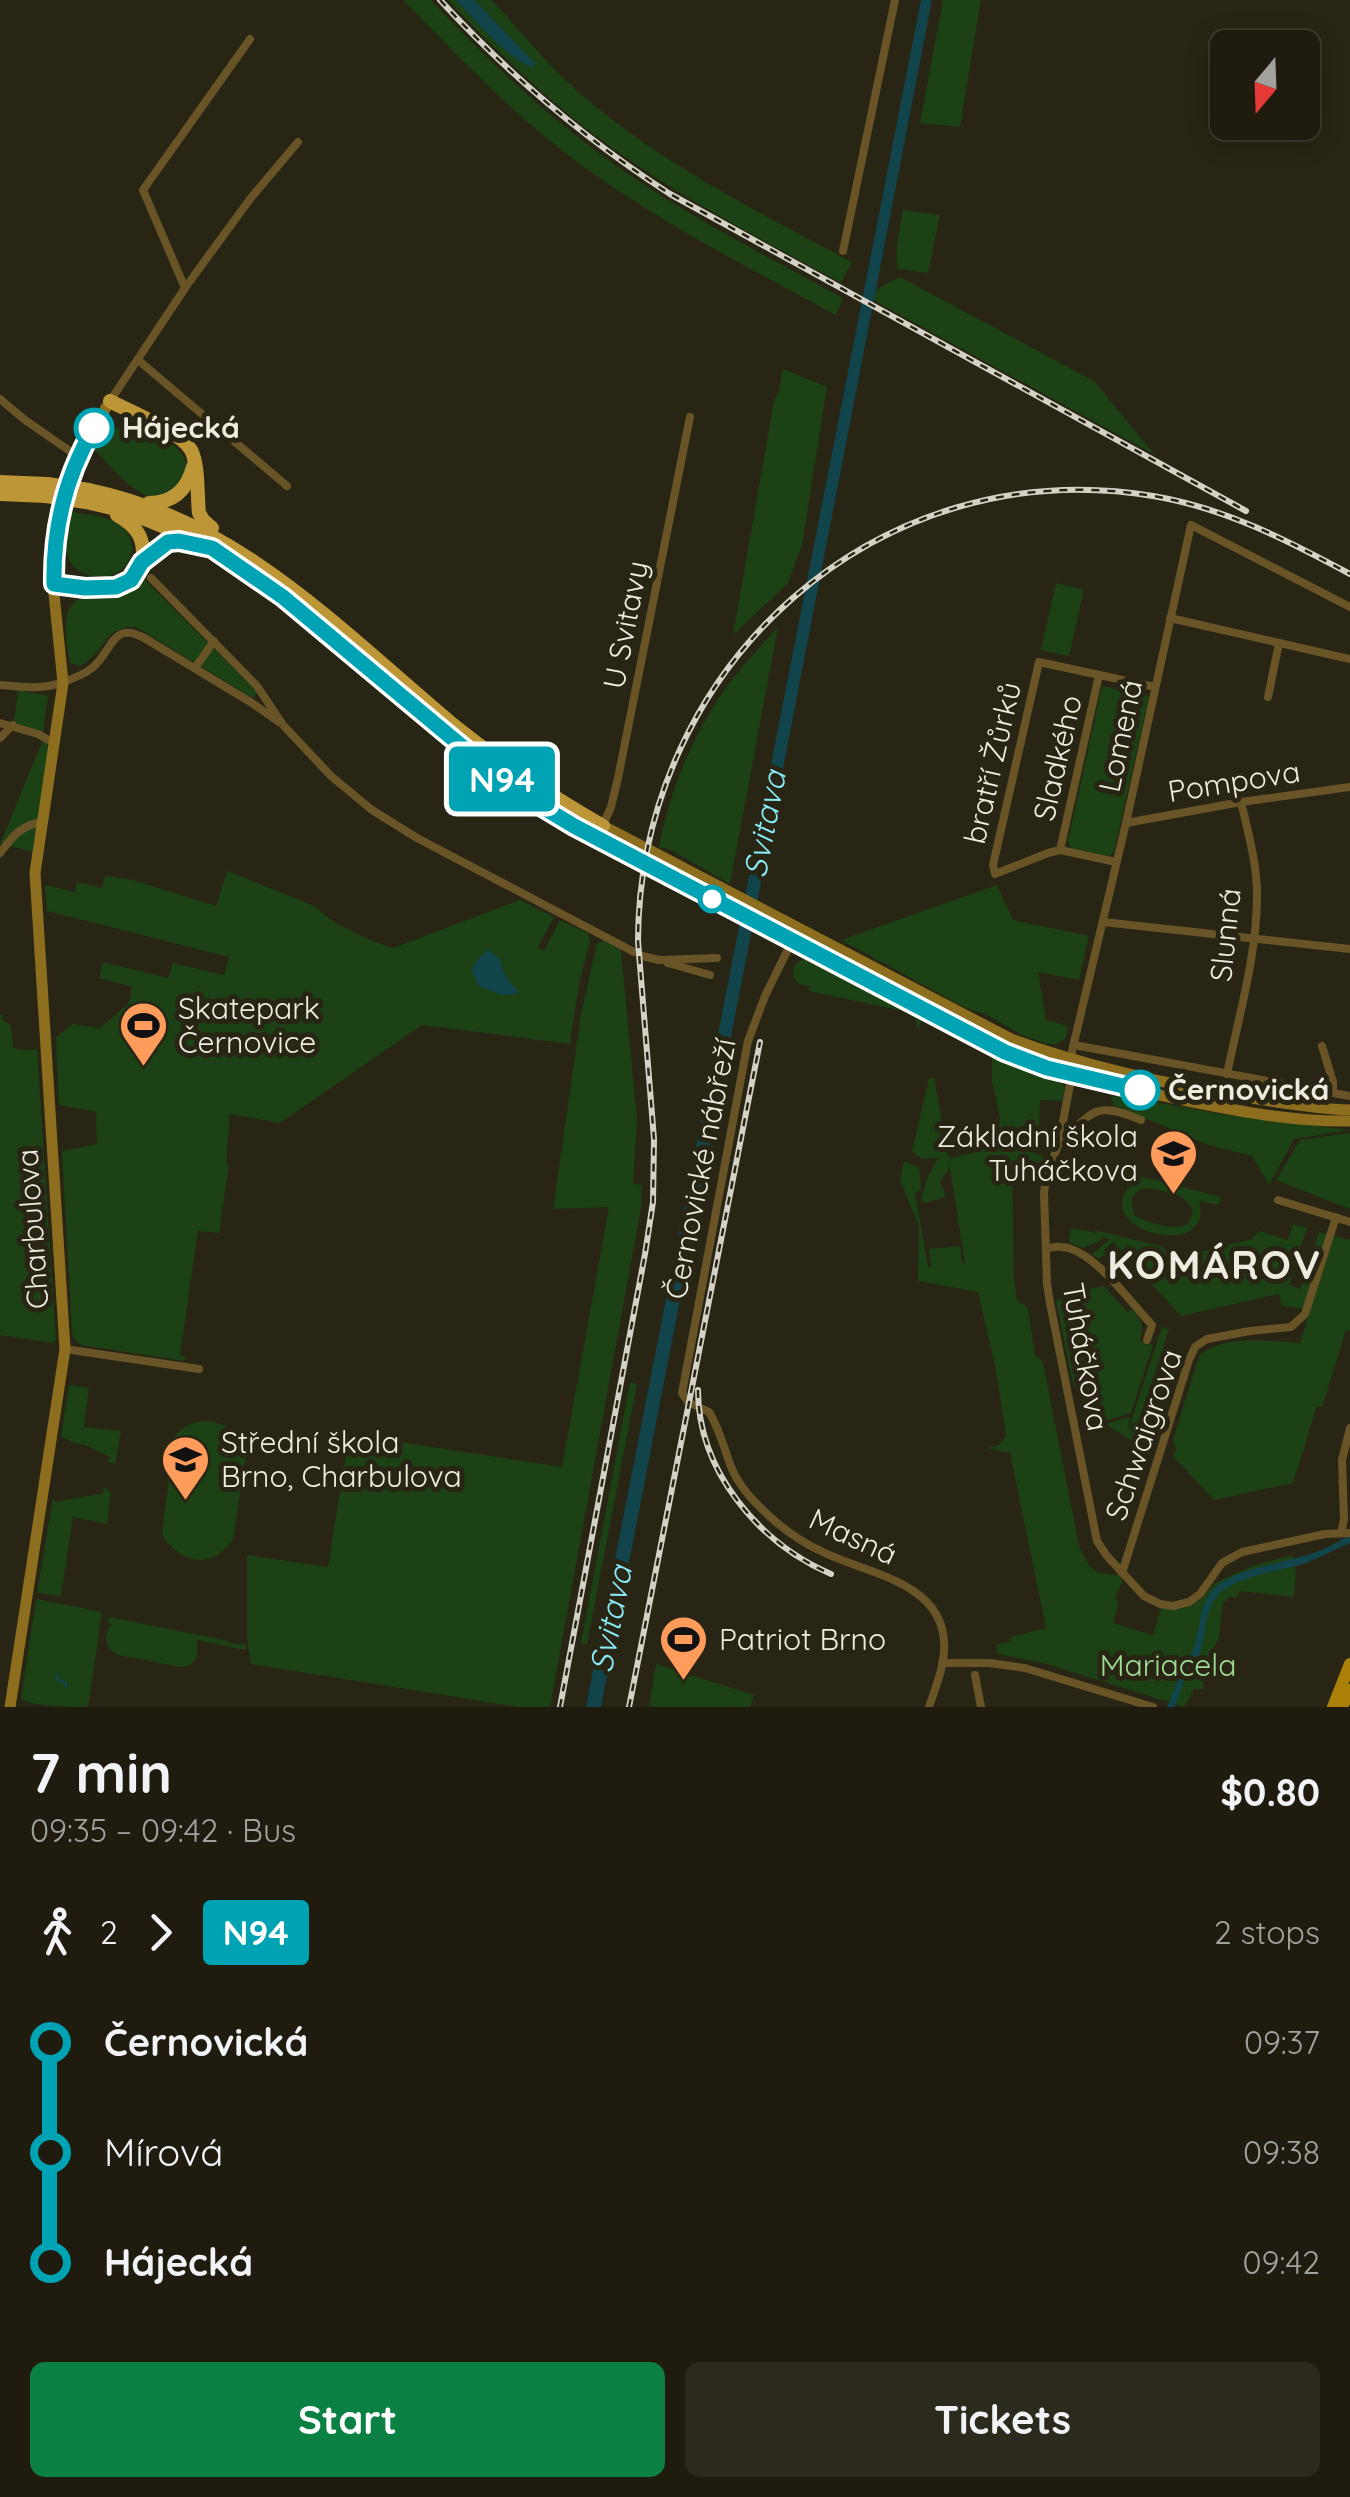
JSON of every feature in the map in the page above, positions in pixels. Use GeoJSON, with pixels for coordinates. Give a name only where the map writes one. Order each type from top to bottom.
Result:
{"type":"FeatureCollection","features":[{"type":"Feature","properties":{"kind":"highway"},"geometry":{"type":"LineString","coordinates":[[110,402],[178,438],[190,449],[200,517],[314,605],[478,744],[599,832]]}},
{"type":"Feature","properties":{"kind":"highway"},"geometry":{"type":"LineString","coordinates":[[0,482],[160,503],[176,496],[188,482],[194,462]]}},
{"type":"Feature","properties":{"kind":"highway"},"geometry":{"type":"LineString","coordinates":[[0,494],[46,490]]}},
{"type":"Feature","properties":{"kind":"highway"},"geometry":{"type":"LineString","coordinates":[[87,496],[212,548],[283,597],[495,774],[536,803],[599,832]]}},
{"type":"Feature","properties":{"kind":"highway"},"geometry":{"type":"LineString","coordinates":[[87,496],[135,527],[144,548],[142,562]]}},
{"type":"Feature","properties":{"kind":"highway"},"geometry":{"type":"LineString","coordinates":[[136,502],[188,522],[237,549]]}},
{"type":"Feature","properties":{"kind":"highway"},"geometry":{"type":"LineString","coordinates":[[54,584],[116,587],[131,580],[142,562],[172,541],[212,548]]}},
{"type":"Feature","properties":{"kind":"main road"},"geometry":{"type":"LineString","coordinates":[[69,479],[110,402]]}},
{"type":"Feature","properties":{"kind":"main road","name":"Charbulova"},"geometry":{"type":"LineString","coordinates":[[10,1707],[65,1349],[35,873],[62,683],[53,547],[60,510]]}},
{"type":"Feature","properties":{"kind":"main road"},"geometry":{"type":"LineString","coordinates":[[599,832],[736,896],[1010,1040],[1072,1066],[1220,1107],[1350,1121]]}},
{"type":"Feature","properties":{"kind":"main road"},"geometry":{"type":"LineString","coordinates":[[599,832],[760,925],[1005,1052],[1222,1094],[1350,1110]]}},
{"type":"Feature","properties":{"kind":"main road"},"geometry":{"type":"LineString","coordinates":[[1333,1707],[1350,1664]]}},
{"type":"Feature","properties":{"kind":"main road"},"geometry":{"type":"LineString","coordinates":[[1342,1707],[1350,1690]]}},
{"type":"Feature","properties":{"kind":"street"},"geometry":{"type":"LineString","coordinates":[[843,251],[894,0]]}},
{"type":"Feature","properties":{"kind":"street"},"geometry":{"type":"LineString","coordinates":[[184,288],[143,190],[250,40]]}},
{"type":"Feature","properties":{"kind":"street"},"geometry":{"type":"LineString","coordinates":[[110,402],[184,288],[298,142]]}},
{"type":"Feature","properties":{"kind":"street"},"geometry":{"type":"LineString","coordinates":[[138,360],[288,486]]}},
{"type":"Feature","properties":{"kind":"street"},"geometry":{"type":"LineString","coordinates":[[0,398],[78,456]]}},
{"type":"Feature","properties":{"kind":"street","name":"U Svitavy"},"geometry":{"type":"LineString","coordinates":[[599,832],[611,807],[618,778],[690,417]]}},
{"type":"Feature","properties":{"kind":"street","name":"Lomená"},"geometry":{"type":"LineString","coordinates":[[1072,1066],[1190,524],[1350,607]]}},
{"type":"Feature","properties":{"kind":"street"},"geometry":{"type":"LineString","coordinates":[[151,578],[257,686],[284,725],[331,776],[372,810],[417,838],[638,954],[710,976]]}},
{"type":"Feature","properties":{"kind":"street"},"geometry":{"type":"LineString","coordinates":[[1170,618],[1350,659]]}},
{"type":"Feature","properties":{"kind":"street"},"geometry":{"type":"LineString","coordinates":[[0,685],[35,688],[62,683],[91,670],[113,640],[127,632],[195,668],[284,725]]}},
{"type":"Feature","properties":{"kind":"street"},"geometry":{"type":"LineString","coordinates":[[195,668],[214,641]]}},
{"type":"Feature","properties":{"kind":"street"},"geometry":{"type":"LineString","coordinates":[[1268,697],[1279,643]]}},
{"type":"Feature","properties":{"kind":"street","name":"bratří Žůrků"},"geometry":{"type":"LineString","coordinates":[[1060,850],[995,874],[992,865],[1039,662],[1100,675]]}},
{"type":"Feature","properties":{"kind":"street"},"geometry":{"type":"LineString","coordinates":[[1100,675],[1155,687]]}},
{"type":"Feature","properties":{"kind":"street","name":"Sladkého"},"geometry":{"type":"LineString","coordinates":[[1060,850],[1100,675]]}},
{"type":"Feature","properties":{"kind":"street"},"geometry":{"type":"LineString","coordinates":[[0,724],[13,725],[54,743]]}},
{"type":"Feature","properties":{"kind":"street"},"geometry":{"type":"LineString","coordinates":[[0,738],[13,725]]}},
{"type":"Feature","properties":{"kind":"street","name":"Pompova"},"geometry":{"type":"LineString","coordinates":[[1126,822],[1241,802],[1350,790]]}},
{"type":"Feature","properties":{"kind":"street","name":"Slunná"},"geometry":{"type":"LineString","coordinates":[[1227,1074],[1254,938],[1257,893],[1253,851],[1241,802]]}},
{"type":"Feature","properties":{"kind":"street"},"geometry":{"type":"LineString","coordinates":[[0,853],[16,832],[42,822]]}},
{"type":"Feature","properties":{"kind":"street"},"geometry":{"type":"LineString","coordinates":[[1060,850],[1116,862]]}},
{"type":"Feature","properties":{"kind":"street"},"geometry":{"type":"LineString","coordinates":[[1102,922],[1350,949]]}},
{"type":"Feature","properties":{"kind":"street","name":"Černovické nábřeží"},"geometry":{"type":"LineString","coordinates":[[709,1412],[688,1402],[682,1396],[682,1388],[748,1042],[765,996],[798,929]]}},
{"type":"Feature","properties":{"kind":"street"},"geometry":{"type":"LineString","coordinates":[[658,960],[718,958]]}},
{"type":"Feature","properties":{"kind":"street"},"geometry":{"type":"LineString","coordinates":[[1074,1045],[1350,1096]]}},
{"type":"Feature","properties":{"kind":"street"},"geometry":{"type":"LineString","coordinates":[[1322,1046],[1333,1093]]}},
{"type":"Feature","properties":{"kind":"street","name":"Tuháčkova"},"geometry":{"type":"LineString","coordinates":[[1072,1066],[1060,1143],[1046,1177],[1046,1248],[1050,1303],[1097,1540],[1144,1596],[1173,1606],[1200,1594],[1222,1563],[1242,1552],[1345,1533]]}},
{"type":"Feature","properties":{"kind":"street"},"geometry":{"type":"LineString","coordinates":[[1060,1143],[1090,1114],[1104,1108],[1141,1120]]}},
{"type":"Feature","properties":{"kind":"street"},"geometry":{"type":"LineString","coordinates":[[1278,1200],[1350,1222]]}},
{"type":"Feature","properties":{"kind":"street","name":"Schwaigrova"},"geometry":{"type":"LineString","coordinates":[[1122,1572],[1195,1347],[1206,1339],[1290,1327],[1305,1314],[1336,1218]]}},
{"type":"Feature","properties":{"kind":"street"},"geometry":{"type":"LineString","coordinates":[[1046,1248],[1064,1246],[1094,1263],[1152,1325],[1148,1340]]}},
{"type":"Feature","properties":{"kind":"street","name":"Charbulova"},"geometry":{"type":"LineString","coordinates":[[65,1349],[199,1369]]}},
{"type":"Feature","properties":{"kind":"street","name":"Masná"},"geometry":{"type":"LineString","coordinates":[[709,1412],[734,1474],[777,1522],[820,1551],[896,1582],[930,1605],[944,1638],[942,1663],[929,1707]]}},
{"type":"Feature","properties":{"kind":"street"},"geometry":{"type":"LineString","coordinates":[[1345,1533],[1342,1460],[1350,1428]]}},
{"type":"Feature","properties":{"kind":"street"},"geometry":{"type":"LineString","coordinates":[[942,1663],[1025,1668],[1154,1707]]}},
{"type":"Feature","properties":{"kind":"street"},"geometry":{"type":"LineString","coordinates":[[975,1675],[981,1707]]}},
{"type":"Feature","properties":{"kind":"green space"},"geometry":{"type":"Polygon","coordinates":[[[403,0],[431,0],[526,94],[631,176],[709,225],[843,298],[836,315],[676,227],[584,167],[512,108],[403,0]]]}},
{"type":"Feature","properties":{"kind":"green space"},"geometry":{"type":"Polygon","coordinates":[[[448,0],[456,0],[498,43],[534,62],[474,0],[492,0],[571,85],[636,137],[706,182],[852,262],[841,283],[688,197],[600,139],[521,73],[448,0]]]}},
{"type":"Feature","properties":{"kind":"green space"},"geometry":{"type":"Polygon","coordinates":[[[943,0],[981,0],[960,127],[920,123],[943,0]]]}},
{"type":"Feature","properties":{"kind":"green space"},"geometry":{"type":"Polygon","coordinates":[[[903,210],[940,215],[928,273],[898,269],[903,210]]]}},
{"type":"Feature","properties":{"kind":"green space"},"geometry":{"type":"Polygon","coordinates":[[[900,277],[1094,381],[1155,455],[873,300],[875,290],[900,277]]]}},
{"type":"Feature","properties":{"kind":"green space"},"geometry":{"type":"Polygon","coordinates":[[[783,369],[827,387],[802,545],[788,583],[733,635],[774,401],[783,369]]]}},
{"type":"Feature","properties":{"kind":"green space"},"geometry":{"type":"Polygon","coordinates":[[[131,424],[158,434],[179,450],[188,467],[178,491],[157,497],[146,495],[122,478],[95,450],[109,430],[131,424]]]}},
{"type":"Feature","properties":{"kind":"green space"},"geometry":{"type":"Polygon","coordinates":[[[70,512],[105,518],[128,533],[131,555],[123,568],[99,577],[74,567],[66,551],[70,512]]]}},
{"type":"Feature","properties":{"kind":"green space"},"geometry":{"type":"Polygon","coordinates":[[[142,577],[257,692],[253,698],[136,627],[117,630],[80,666],[70,663],[66,626],[75,602],[88,596],[123,592],[142,577]]]}},
{"type":"Feature","properties":{"kind":"green space"},"geometry":{"type":"Polygon","coordinates":[[[1056,583],[1084,590],[1069,656],[1041,650],[1056,583]]]}},
{"type":"Feature","properties":{"kind":"green space"},"geometry":{"type":"Polygon","coordinates":[[[778,627],[730,884],[659,847],[677,782],[695,739],[736,674],[778,627]]]}},
{"type":"Feature","properties":{"kind":"green space"},"geometry":{"type":"Polygon","coordinates":[[[1102,686],[1149,696],[1114,852],[1109,856],[1071,848],[1068,841],[1102,686]]]}},
{"type":"Feature","properties":{"kind":"green space"},"geometry":{"type":"Polygon","coordinates":[[[18,690],[48,696],[43,733],[14,724],[18,690]]]}},
{"type":"Feature","properties":{"kind":"green space"},"geometry":{"type":"Polygon","coordinates":[[[43,740],[50,748],[35,852],[0,844],[43,740]]]}},
{"type":"Feature","properties":{"kind":"green space"},"geometry":{"type":"Polygon","coordinates":[[[227,871],[312,905],[334,922],[393,948],[520,900],[554,917],[538,947],[544,951],[560,920],[588,933],[590,942],[570,1044],[422,1025],[280,1123],[230,1114],[226,1163],[229,1164],[219,1233],[198,1231],[180,1355],[186,1357],[184,1361],[81,1345],[72,1332],[62,1151],[97,1144],[96,1112],[59,1105],[56,1037],[73,1024],[100,1028],[128,1004],[132,987],[99,978],[103,962],[168,978],[173,963],[224,975],[229,957],[47,911],[45,885],[75,892],[77,882],[102,888],[105,876],[133,880],[216,906],[227,871]]]}},
{"type":"Feature","properties":{"kind":"green space"},"geometry":{"type":"Polygon","coordinates":[[[997,885],[1013,920],[1089,936],[1079,980],[1038,972],[1046,1020],[1068,1026],[1066,1038],[1056,1044],[1022,1035],[966,1008],[841,940],[997,885]]]}},
{"type":"Feature","properties":{"kind":"green space"},"geometry":{"type":"Polygon","coordinates":[[[603,940],[621,950],[637,1120],[633,1184],[642,1185],[641,1208],[550,1707],[517,1707],[251,1664],[247,1639],[247,1555],[328,1567],[349,1434],[562,1467],[609,1207],[553,1209],[581,1014],[597,944],[603,940]]]}},
{"type":"Feature","properties":{"kind":"green space"},"geometry":{"type":"Polygon","coordinates":[[[802,959],[922,1018],[918,1030],[915,1018],[903,1011],[809,991],[809,986],[799,984],[793,977],[794,966],[802,959]]]}},
{"type":"Feature","properties":{"kind":"green space"},"geometry":{"type":"Polygon","coordinates":[[[0,1014],[11,1025],[13,1048],[37,1049],[56,1340],[53,1343],[0,1335],[0,1014]]]}},
{"type":"Feature","properties":{"kind":"green space","name":"Mariacela"},"geometry":{"type":"Polygon","coordinates":[[[992,1054],[1065,1086],[1063,1101],[1040,1100],[1039,1124],[1031,1152],[1047,1157],[1043,1170],[1012,1172],[1014,1279],[1017,1300],[1028,1308],[1035,1355],[1044,1367],[1079,1546],[1093,1570],[1118,1575],[1123,1580],[1115,1598],[1119,1602],[1113,1623],[1153,1635],[1161,1608],[1187,1607],[1200,1600],[1215,1583],[1252,1566],[1292,1555],[1296,1570],[1294,1597],[1239,1591],[1238,1597],[1229,1597],[1223,1603],[1219,1638],[1206,1663],[1203,1689],[1194,1689],[1184,1707],[1047,1664],[998,1654],[996,1645],[1046,1628],[1010,1453],[987,1448],[998,1446],[1006,1436],[978,1292],[918,1281],[919,1226],[900,1180],[904,1161],[919,1168],[921,1187],[915,1192],[931,1267],[929,1249],[960,1246],[965,1263],[948,1156],[981,1151],[980,1143],[998,1132],[1000,1118],[992,1081],[992,1054]]]}},
{"type":"Feature","properties":{"kind":"green space"},"geometry":{"type":"Polygon","coordinates":[[[934,1077],[949,1169],[940,1181],[946,1197],[921,1201],[938,1158],[922,1159],[912,1151],[929,1079],[934,1077]]]}},
{"type":"Feature","properties":{"kind":"green space"},"geometry":{"type":"Polygon","coordinates":[[[1111,1097],[1148,1104],[1150,1101],[1349,1130],[1294,1139],[1269,1185],[1252,1156],[1208,1145],[1114,1105],[1111,1097]]]}},
{"type":"Feature","properties":{"kind":"green space"},"geometry":{"type":"Polygon","coordinates":[[[1350,1133],[1350,1209],[1276,1180],[1300,1140],[1350,1133]]]}},
{"type":"Feature","properties":{"kind":"green space"},"geometry":{"type":"Polygon","coordinates":[[[1139,1176],[1221,1197],[1219,1205],[1199,1201],[1200,1218],[1192,1229],[1180,1235],[1149,1232],[1125,1214],[1122,1202],[1139,1176]],[[1140,1189],[1131,1199],[1134,1215],[1168,1226],[1188,1224],[1193,1211],[1186,1200],[1140,1189]]]}},
{"type":"Feature","properties":{"kind":"green space"},"geometry":{"type":"Polygon","coordinates":[[[1293,1224],[1307,1228],[1289,1285],[1300,1289],[1319,1232],[1350,1240],[1350,1331],[1346,1330],[1322,1407],[1317,1406],[1293,1483],[1214,1500],[1173,1456],[1173,1440],[1199,1356],[1220,1344],[1233,1342],[1300,1343],[1310,1310],[1282,1306],[1279,1294],[1181,1316],[1113,1242],[1099,1259],[1092,1254],[1110,1239],[1102,1237],[1083,1248],[1069,1242],[1071,1228],[1160,1246],[1176,1258],[1252,1239],[1259,1231],[1288,1240],[1293,1224]]]}},
{"type":"Feature","properties":{"kind":"green space"},"geometry":{"type":"Polygon","coordinates":[[[1104,1286],[1127,1312],[1132,1309],[1138,1317],[1142,1327],[1140,1341],[1153,1345],[1131,1413],[1102,1422],[1086,1410],[1072,1380],[1056,1301],[1104,1286]]]}},
{"type":"Feature","properties":{"kind":"green space"},"geometry":{"type":"Polygon","coordinates":[[[1162,1327],[1169,1329],[1134,1442],[1105,1424],[1130,1417],[1127,1434],[1162,1327]]]}},
{"type":"Feature","properties":{"kind":"green space"},"geometry":{"type":"Polygon","coordinates":[[[630,1382],[637,1384],[587,1644],[581,1643],[630,1382]]]}},
{"type":"Feature","properties":{"kind":"green space"},"geometry":{"type":"Polygon","coordinates":[[[69,1385],[89,1388],[84,1427],[121,1431],[115,1464],[107,1462],[110,1457],[61,1437],[69,1385]]]}},
{"type":"Feature","properties":{"kind":"green space"},"geometry":{"type":"Polygon","coordinates":[[[208,1421],[231,1429],[247,1447],[233,1540],[215,1556],[196,1560],[178,1552],[162,1535],[174,1437],[189,1425],[208,1421]]]}},
{"type":"Feature","properties":{"kind":"green space"},"geometry":{"type":"Polygon","coordinates":[[[103,1488],[111,1493],[107,1524],[73,1517],[61,1596],[37,1593],[53,1497],[55,1502],[104,1493],[103,1488]]]}},
{"type":"Feature","properties":{"kind":"green space"},"geometry":{"type":"Polygon","coordinates":[[[36,1599],[102,1612],[88,1707],[44,1705],[21,1699],[36,1599]]]}},
{"type":"Feature","properties":{"kind":"green space"},"geometry":{"type":"Polygon","coordinates":[[[109,1617],[246,1645],[245,1650],[197,1640],[197,1657],[191,1665],[181,1667],[118,1655],[106,1641],[112,1624],[108,1623],[109,1617]]]}},
{"type":"Feature","properties":{"kind":"green space","name":"Patriot Brno"},"geometry":{"type":"Polygon","coordinates":[[[656,1664],[754,1695],[750,1707],[649,1707],[656,1664]]]}},
{"type":"Feature","properties":{"kind":"water"},"geometry":{"type":"Polygon","coordinates":[[[456,0],[474,0],[534,62],[534,68],[503,48],[456,0]]]}},
{"type":"Feature","properties":{"kind":"water","name":"Svitava"},"geometry":{"type":"Polygon","coordinates":[[[921,0],[932,0],[601,1707],[586,1707],[921,0]]]}},
{"type":"Feature","properties":{"kind":"water"},"geometry":{"type":"Polygon","coordinates":[[[487,950],[500,960],[517,994],[501,995],[479,986],[472,971],[487,950]]]}},
{"type":"Feature","properties":{"kind":"water"},"geometry":{"type":"Polygon","coordinates":[[[1350,1533],[1350,1543],[1306,1563],[1246,1579],[1217,1596],[1209,1610],[1198,1657],[1192,1657],[1175,1707],[1167,1707],[1193,1650],[1202,1611],[1213,1590],[1240,1573],[1318,1551],[1350,1533]]]}},
{"type":"Feature","properties":{"kind":"waterway"},"geometry":{"type":"LineString","coordinates":[[57,1674],[66,1687]]}},
{"type":"Feature","properties":{"kind":"railway"},"geometry":{"type":"LineString","coordinates":[[440,0],[549,104],[670,194],[1246,511]]}},
{"type":"Feature","properties":{"kind":"railway"},"geometry":{"type":"LineString","coordinates":[[560,1707],[653,1202],[654,1139],[638,941],[649,841],[680,749],[729,667],[793,598],[869,544],[957,507],[1052,491],[1180,501],[1279,538],[1350,574]]}},
{"type":"Feature","properties":{"kind":"railway"},"geometry":{"type":"LineString","coordinates":[[629,1707],[760,1042]]}},
{"type":"Feature","properties":{"kind":"railway"},"geometry":{"type":"LineString","coordinates":[[698,1390],[709,1449],[738,1501],[780,1544],[831,1574]]}},
{"type":"Feature","properties":{"kind":"bus line","name":"N94"},"geometry":{"type":"LineString","coordinates":[[94,428],[78,456],[60,512],[53,547],[54,584],[116,587],[131,580],[142,562],[168,542],[212,548],[283,597],[495,774],[574,826],[1005,1052],[1047,1068],[1140,1090]]}},
{"type":"Feature","properties":{"kind":"place","name":"Hájecká"},"geometry":{"type":"Point","coordinates":[94,428]}},
{"type":"Feature","properties":{"kind":"place","name":"Skatepark Černovice"},"geometry":{"type":"Point","coordinates":[143,1068]}},
{"type":"Feature","properties":{"kind":"place","name":"Černovická"},"geometry":{"type":"Point","coordinates":[1140,1090]}},
{"type":"Feature","properties":{"kind":"place","name":"Základní škola Tuháčkova"},"geometry":{"type":"Point","coordinates":[1173,1196]}},
{"type":"Feature","properties":{"kind":"place","name":"Střední škola Brno, Charbulova"},"geometry":{"type":"Point","coordinates":[186,1502]}},
{"type":"Feature","properties":{"kind":"place","name":"Patriot Brno"},"geometry":{"type":"Point","coordinates":[684,1682]}},
{"type":"Feature","properties":{"kind":"district","name":"KOMÁROV"},"geometry":{"type":"Point","coordinates":[1215,1265]}}]}
